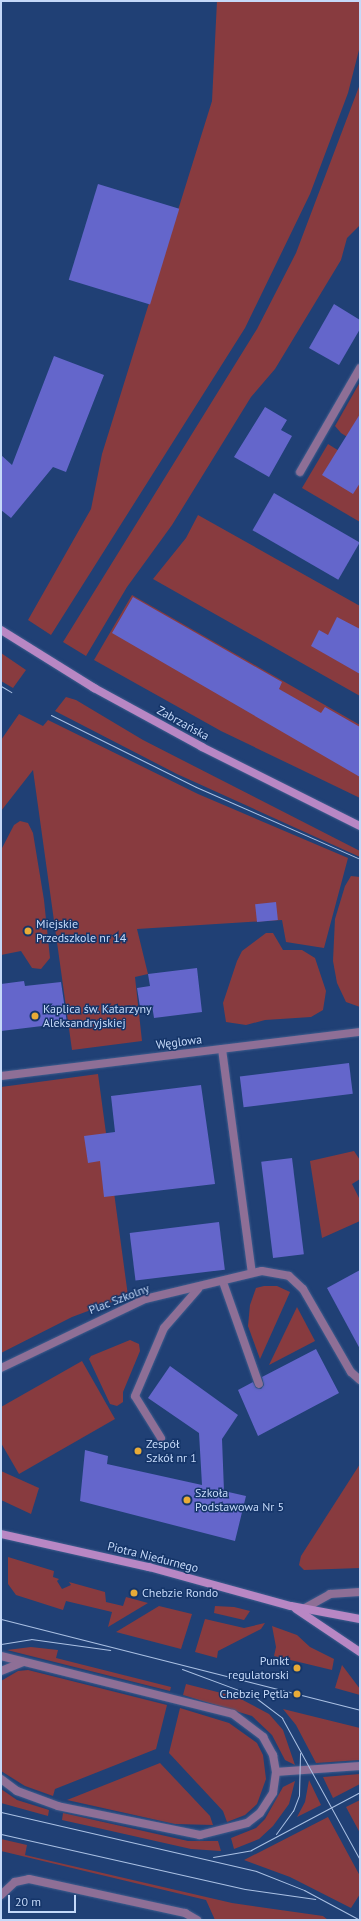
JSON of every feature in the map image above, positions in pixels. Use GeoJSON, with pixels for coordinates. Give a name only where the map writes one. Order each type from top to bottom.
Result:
{"type":"FeatureCollection","features":[{"type":"Feature","properties":{"kind":"main road","name":"Zabrzańska"},"geometry":{"type":"LineString","coordinates":[[1,630],[88,685],[175,733],[360,826]]}},
{"type":"Feature","properties":{"kind":"main road","name":"Piotra Niedurnego"},"geometry":{"type":"LineString","coordinates":[[3,1534],[149,1567],[291,1606],[360,1619]]}},
{"type":"Feature","properties":{"kind":"main road","name":"Piotra Niedurnego"},"geometry":{"type":"LineString","coordinates":[[291,1606],[335,1633],[360,1652]]}},
{"type":"Feature","properties":{"kind":"street"},"geometry":{"type":"LineString","coordinates":[[300,472],[360,368]]}},
{"type":"Feature","properties":{"kind":"street","name":"Węglowa"},"geometry":{"type":"LineString","coordinates":[[1,1076],[360,1032]]}},
{"type":"Feature","properties":{"kind":"street"},"geometry":{"type":"LineString","coordinates":[[222,1049],[252,1273]]}},
{"type":"Feature","properties":{"kind":"street","name":"Plac Szkolny"},"geometry":{"type":"LineString","coordinates":[[1,1368],[145,1299],[198,1289],[252,1273],[274,1272],[289,1276],[303,1289],[351,1372],[360,1380]]}},
{"type":"Feature","properties":{"kind":"street"},"geometry":{"type":"LineString","coordinates":[[223,1282],[259,1384]]}},
{"type":"Feature","properties":{"kind":"street"},"geometry":{"type":"LineString","coordinates":[[161,1438],[135,1396],[164,1328],[198,1289]]}},
{"type":"Feature","properties":{"kind":"street"},"geometry":{"type":"LineString","coordinates":[[305,1608],[330,1594],[360,1592]]}},
{"type":"Feature","properties":{"kind":"street"},"geometry":{"type":"LineString","coordinates":[[1,1656],[233,1714],[263,1737],[272,1755],[276,1772],[273,1793],[260,1813],[247,1823],[200,1835],[58,1806],[16,1791],[1,1779]]}},
{"type":"Feature","properties":{"kind":"street"},"geometry":{"type":"LineString","coordinates":[[1,1671],[23,1662]]}},
{"type":"Feature","properties":{"kind":"street"},"geometry":{"type":"LineString","coordinates":[[276,1772],[360,1766]]}},
{"type":"Feature","properties":{"kind":"street"},"geometry":{"type":"LineString","coordinates":[[1,1895],[15,1882],[29,1879],[185,1913],[196,1920]]}},
{"type":"Feature","properties":{"kind":"shaded area"},"geometry":{"type":"Polygon","coordinates":[[[217,1],[360,1],[360,46],[348,93],[310,194],[245,328],[51,635],[28,620],[91,509],[102,454],[212,101],[217,1]]]}},
{"type":"Feature","properties":{"kind":"shaded area"},"geometry":{"type":"Polygon","coordinates":[[[360,84],[360,225],[347,238],[341,260],[275,369],[251,397],[172,525],[127,587],[86,656],[63,642],[257,329],[296,253],[360,84]]]}},
{"type":"Feature","properties":{"kind":"shaded area"},"geometry":{"type":"Polygon","coordinates":[[[360,382],[360,445],[341,433],[335,426],[360,382]]]}},
{"type":"Feature","properties":{"kind":"shaded area"},"geometry":{"type":"Polygon","coordinates":[[[328,444],[360,464],[360,522],[302,488],[328,444]]]}},
{"type":"Feature","properties":{"kind":"shaded area"},"geometry":{"type":"Polygon","coordinates":[[[198,515],[360,606],[360,696],[153,579],[186,538],[198,515]]]}},
{"type":"Feature","properties":{"kind":"shaded area"},"geometry":{"type":"Polygon","coordinates":[[[132,595],[360,725],[360,798],[221,731],[94,660],[132,595]]]}},
{"type":"Feature","properties":{"kind":"shaded area"},"geometry":{"type":"Polygon","coordinates":[[[1,653],[26,670],[13,688],[1,681],[1,653]]]}},
{"type":"Feature","properties":{"kind":"shaded area"},"geometry":{"type":"Polygon","coordinates":[[[66,697],[76,700],[143,740],[360,851],[360,857],[177,774],[55,711],[66,697]]]}},
{"type":"Feature","properties":{"kind":"shaded area"},"geometry":{"type":"Polygon","coordinates":[[[19,714],[43,726],[48,720],[198,794],[348,858],[324,948],[286,942],[282,920],[137,929],[148,974],[135,977],[142,1041],[72,1050],[33,770],[1,811],[1,740],[19,714]]]}},
{"type":"Feature","properties":{"kind":"shaded area"},"geometry":{"type":"Polygon","coordinates":[[[20,821],[28,823],[33,833],[44,900],[50,958],[41,969],[32,968],[21,951],[1,955],[1,850],[14,825],[20,821]]]}},
{"type":"Feature","properties":{"kind":"shaded area"},"geometry":{"type":"Polygon","coordinates":[[[351,876],[360,877],[360,1007],[346,1002],[337,983],[333,961],[335,919],[345,886],[351,876]]]}},
{"type":"Feature","properties":{"kind":"shaded area"},"geometry":{"type":"Polygon","coordinates":[[[266,933],[273,933],[283,950],[302,950],[315,958],[326,991],[323,1010],[311,1017],[265,1020],[246,1025],[226,1022],[223,1003],[237,961],[242,951],[266,933]]]}},
{"type":"Feature","properties":{"kind":"shaded area"},"geometry":{"type":"Polygon","coordinates":[[[98,1074],[128,1296],[72,1317],[1,1353],[1,1087],[98,1074]]]}},
{"type":"Feature","properties":{"kind":"shaded area"},"geometry":{"type":"Polygon","coordinates":[[[354,1151],[360,1160],[360,1179],[352,1184],[360,1200],[360,1221],[322,1238],[310,1161],[354,1151]]]}},
{"type":"Feature","properties":{"kind":"shaded area"},"geometry":{"type":"Polygon","coordinates":[[[264,1286],[277,1286],[290,1292],[260,1359],[248,1326],[250,1305],[256,1288],[264,1286]]]}},
{"type":"Feature","properties":{"kind":"shaded area"},"geometry":{"type":"Polygon","coordinates":[[[297,1307],[315,1341],[269,1365],[297,1307]]]}},
{"type":"Feature","properties":{"kind":"shaded area"},"geometry":{"type":"Polygon","coordinates":[[[130,1340],[139,1344],[140,1351],[123,1392],[123,1402],[117,1406],[110,1404],[89,1359],[91,1356],[130,1340]]]}},
{"type":"Feature","properties":{"kind":"shaded area"},"geometry":{"type":"Polygon","coordinates":[[[82,1361],[115,1419],[19,1474],[1,1443],[1,1407],[82,1361]]]}},
{"type":"Feature","properties":{"kind":"shaded area"},"geometry":{"type":"Polygon","coordinates":[[[360,1464],[360,1568],[304,1570],[299,1565],[301,1556],[360,1464]]]}},
{"type":"Feature","properties":{"kind":"shaded area"},"geometry":{"type":"Polygon","coordinates":[[[1,1471],[39,1488],[31,1514],[1,1500],[1,1471]]]}},
{"type":"Feature","properties":{"kind":"shaded area"},"geometry":{"type":"Polygon","coordinates":[[[8,1557],[54,1571],[53,1577],[59,1579],[57,1581],[62,1589],[71,1585],[69,1582],[105,1592],[106,1602],[123,1606],[126,1597],[148,1603],[108,1627],[112,1612],[66,1601],[63,1610],[16,1595],[8,1584],[8,1557]]]}},
{"type":"Feature","properties":{"kind":"shaded area"},"geometry":{"type":"Polygon","coordinates":[[[159,1606],[192,1614],[181,1649],[116,1632],[159,1606]]]}},
{"type":"Feature","properties":{"kind":"shaded area"},"geometry":{"type":"Polygon","coordinates":[[[215,1606],[234,1607],[250,1611],[244,1620],[214,1613],[215,1606]]]}},
{"type":"Feature","properties":{"kind":"shaded area"},"geometry":{"type":"Polygon","coordinates":[[[205,1619],[244,1628],[265,1623],[261,1629],[218,1651],[217,1658],[195,1652],[205,1619]]]}},
{"type":"Feature","properties":{"kind":"shaded area"},"geometry":{"type":"Polygon","coordinates":[[[272,1626],[297,1635],[310,1647],[334,1659],[332,1670],[274,1656],[276,1647],[272,1626]]]}},
{"type":"Feature","properties":{"kind":"shaded area"},"geometry":{"type":"Polygon","coordinates":[[[31,1647],[58,1650],[56,1658],[171,1687],[170,1691],[7,1650],[31,1647]]]}},
{"type":"Feature","properties":{"kind":"shaded area"},"geometry":{"type":"Polygon","coordinates":[[[342,1665],[360,1689],[360,1695],[335,1688],[342,1665]]]}},
{"type":"Feature","properties":{"kind":"shaded area"},"geometry":{"type":"Polygon","coordinates":[[[28,1670],[167,1705],[156,1749],[55,1789],[53,1796],[25,1786],[1,1771],[1,1681],[18,1671],[28,1670]]]}},
{"type":"Feature","properties":{"kind":"shaded area"},"geometry":{"type":"Polygon","coordinates":[[[186,1684],[237,1697],[269,1714],[283,1730],[295,1765],[285,1760],[272,1735],[252,1716],[183,1695],[186,1684]]]}},
{"type":"Feature","properties":{"kind":"shaded area"},"geometry":{"type":"Polygon","coordinates":[[[180,1708],[229,1723],[257,1743],[263,1755],[266,1779],[257,1804],[245,1815],[227,1822],[223,1811],[169,1753],[180,1708]]]}},
{"type":"Feature","properties":{"kind":"shaded area"},"geometry":{"type":"Polygon","coordinates":[[[283,1709],[360,1728],[360,1760],[316,1763],[296,1725],[283,1709]]]}},
{"type":"Feature","properties":{"kind":"shaded area"},"geometry":{"type":"Polygon","coordinates":[[[160,1763],[210,1816],[213,1825],[175,1824],[67,1800],[160,1763]]]}},
{"type":"Feature","properties":{"kind":"shaded area"},"geometry":{"type":"Polygon","coordinates":[[[360,1774],[360,1784],[333,1798],[323,1777],[360,1774]]]}},
{"type":"Feature","properties":{"kind":"shaded area"},"geometry":{"type":"Polygon","coordinates":[[[309,1780],[321,1805],[297,1817],[305,1802],[309,1780]]]}},
{"type":"Feature","properties":{"kind":"shaded area"},"geometry":{"type":"Polygon","coordinates":[[[295,1781],[289,1804],[273,1826],[259,1839],[234,1849],[231,1838],[256,1828],[265,1819],[283,1787],[295,1781]]]}},
{"type":"Feature","properties":{"kind":"shaded area"},"geometry":{"type":"Polygon","coordinates":[[[1,1789],[17,1800],[49,1810],[48,1816],[1,1803],[1,1789]]]}},
{"type":"Feature","properties":{"kind":"shaded area"},"geometry":{"type":"Polygon","coordinates":[[[360,1800],[360,1833],[346,1807],[360,1800]]]}},
{"type":"Feature","properties":{"kind":"shaded area"},"geometry":{"type":"Polygon","coordinates":[[[63,1813],[188,1841],[218,1841],[221,1851],[191,1849],[62,1820],[63,1813]]]}},
{"type":"Feature","properties":{"kind":"shaded area"},"geometry":{"type":"Polygon","coordinates":[[[328,1817],[360,1876],[360,1894],[351,1908],[290,1877],[244,1860],[328,1817]]]}},
{"type":"Feature","properties":{"kind":"shaded area"},"geometry":{"type":"Polygon","coordinates":[[[1,1839],[27,1845],[25,1855],[232,1903],[323,1916],[328,1920],[215,1920],[206,1900],[1,1851],[1,1839]]]}},
{"type":"Feature","properties":{"kind":"building"},"geometry":{"type":"Polygon","coordinates":[[[98,184],[179,209],[150,304],[69,280],[98,184]]]}},
{"type":"Feature","properties":{"kind":"building"},"geometry":{"type":"Polygon","coordinates":[[[334,304],[360,320],[360,329],[339,365],[309,348],[334,304]]]}},
{"type":"Feature","properties":{"kind":"building"},"geometry":{"type":"Polygon","coordinates":[[[54,356],[104,375],[66,472],[53,467],[11,518],[1,510],[1,455],[12,465],[54,356]]]}},
{"type":"Feature","properties":{"kind":"building"},"geometry":{"type":"Polygon","coordinates":[[[265,407],[287,420],[281,430],[292,436],[269,477],[234,457],[265,407]]]}},
{"type":"Feature","properties":{"kind":"building"},"geometry":{"type":"Polygon","coordinates":[[[360,414],[360,483],[353,494],[322,475],[360,414]]]}},
{"type":"Feature","properties":{"kind":"building"},"geometry":{"type":"Polygon","coordinates":[[[274,493],[360,542],[338,580],[253,530],[274,493]]]}},
{"type":"Feature","properties":{"kind":"building"},"geometry":{"type":"Polygon","coordinates":[[[133,597],[282,682],[279,689],[321,713],[325,707],[360,727],[360,777],[112,633],[133,597]]]}},
{"type":"Feature","properties":{"kind":"building"},"geometry":{"type":"Polygon","coordinates":[[[337,617],[360,629],[360,674],[311,646],[319,630],[328,635],[337,617]]]}},
{"type":"Feature","properties":{"kind":"building"},"geometry":{"type":"Polygon","coordinates":[[[276,902],[278,920],[257,922],[255,904],[276,902]]]}},
{"type":"Feature","properties":{"kind":"building"},"geometry":{"type":"Polygon","coordinates":[[[197,968],[202,1012],[154,1018],[152,1005],[140,1007],[137,988],[150,986],[148,974],[197,968]]]}},
{"type":"Feature","properties":{"kind":"building"},"geometry":{"type":"Polygon","coordinates":[[[24,981],[25,986],[61,982],[67,1023],[1,1031],[1,984],[24,981]]]}},
{"type":"Feature","properties":{"kind":"building"},"geometry":{"type":"Polygon","coordinates":[[[349,1063],[353,1094],[244,1107],[240,1076],[349,1063]]]}},
{"type":"Feature","properties":{"kind":"building"},"geometry":{"type":"Polygon","coordinates":[[[201,1085],[215,1184],[104,1197],[100,1161],[88,1163],[84,1136],[115,1132],[111,1096],[201,1085]]]}},
{"type":"Feature","properties":{"kind":"building"},"geometry":{"type":"Polygon","coordinates":[[[292,1158],[304,1254],[273,1258],[261,1162],[292,1158]]]}},
{"type":"Feature","properties":{"kind":"building"},"geometry":{"type":"Polygon","coordinates":[[[219,1222],[225,1270],[136,1281],[130,1233],[219,1222]]]}},
{"type":"Feature","properties":{"kind":"building"},"geometry":{"type":"Polygon","coordinates":[[[360,1270],[360,1349],[327,1288],[360,1270]]]}},
{"type":"Feature","properties":{"kind":"building"},"geometry":{"type":"Polygon","coordinates":[[[316,1349],[339,1393],[258,1436],[238,1390],[253,1382],[256,1388],[261,1389],[264,1385],[262,1377],[316,1349]]]}},
{"type":"Feature","properties":{"kind":"building"},"geometry":{"type":"Polygon","coordinates":[[[170,1366],[238,1415],[222,1439],[224,1491],[246,1496],[235,1541],[80,1501],[85,1450],[108,1456],[107,1464],[202,1485],[199,1433],[148,1398],[170,1366]]]}},
{"type":"Feature","properties":{"kind":"tram line"},"geometry":{"type":"LineString","coordinates":[[1,686],[11,692]]}},
{"type":"Feature","properties":{"kind":"tram line"},"geometry":{"type":"LineString","coordinates":[[51,715],[196,787],[360,859]]}},
{"type":"Feature","properties":{"kind":"tram line"},"geometry":{"type":"LineString","coordinates":[[1,1619],[360,1710]]}},
{"type":"Feature","properties":{"kind":"tram line"},"geometry":{"type":"LineString","coordinates":[[1,1644],[31,1639],[110,1650]]}},
{"type":"Feature","properties":{"kind":"tram line"},"geometry":{"type":"LineString","coordinates":[[182,1669],[252,1695],[282,1718],[360,1860]]}},
{"type":"Feature","properties":{"kind":"tram line"},"geometry":{"type":"LineString","coordinates":[[276,1834],[293,1811],[299,1795],[300,1753]]}},
{"type":"Feature","properties":{"kind":"tram line"},"geometry":{"type":"LineString","coordinates":[[213,1857],[251,1850],[360,1792]]}},
{"type":"Feature","properties":{"kind":"tram line"},"geometry":{"type":"LineString","coordinates":[[1,1812],[256,1871],[304,1890],[360,1920]]}},
{"type":"Feature","properties":{"kind":"tram line"},"geometry":{"type":"LineString","coordinates":[[1,1834],[245,1889],[315,1899]]}},
{"type":"Feature","properties":{"kind":"place","name":"Miejskie Przedszkole nr 14"},"geometry":{"type":"Point","coordinates":[28,931]}},
{"type":"Feature","properties":{"kind":"place","name":"Kaplica św. Katarzyny Aleksandryjskiej"},"geometry":{"type":"Point","coordinates":[35,1016]}},
{"type":"Feature","properties":{"kind":"place","name":"Zespół Szkół nr 1"},"geometry":{"type":"Point","coordinates":[138,1451]}},
{"type":"Feature","properties":{"kind":"place","name":"Szkoła Podstawowa Nr 5"},"geometry":{"type":"Point","coordinates":[187,1500]}},
{"type":"Feature","properties":{"kind":"place","name":"Chebzie Rondo"},"geometry":{"type":"Point","coordinates":[134,1593]}},
{"type":"Feature","properties":{"kind":"place","name":"Punkt regulatorski"},"geometry":{"type":"Point","coordinates":[297,1668]}},
{"type":"Feature","properties":{"kind":"place","name":"Chebzie Pętla"},"geometry":{"type":"Point","coordinates":[297,1694]}}]}
